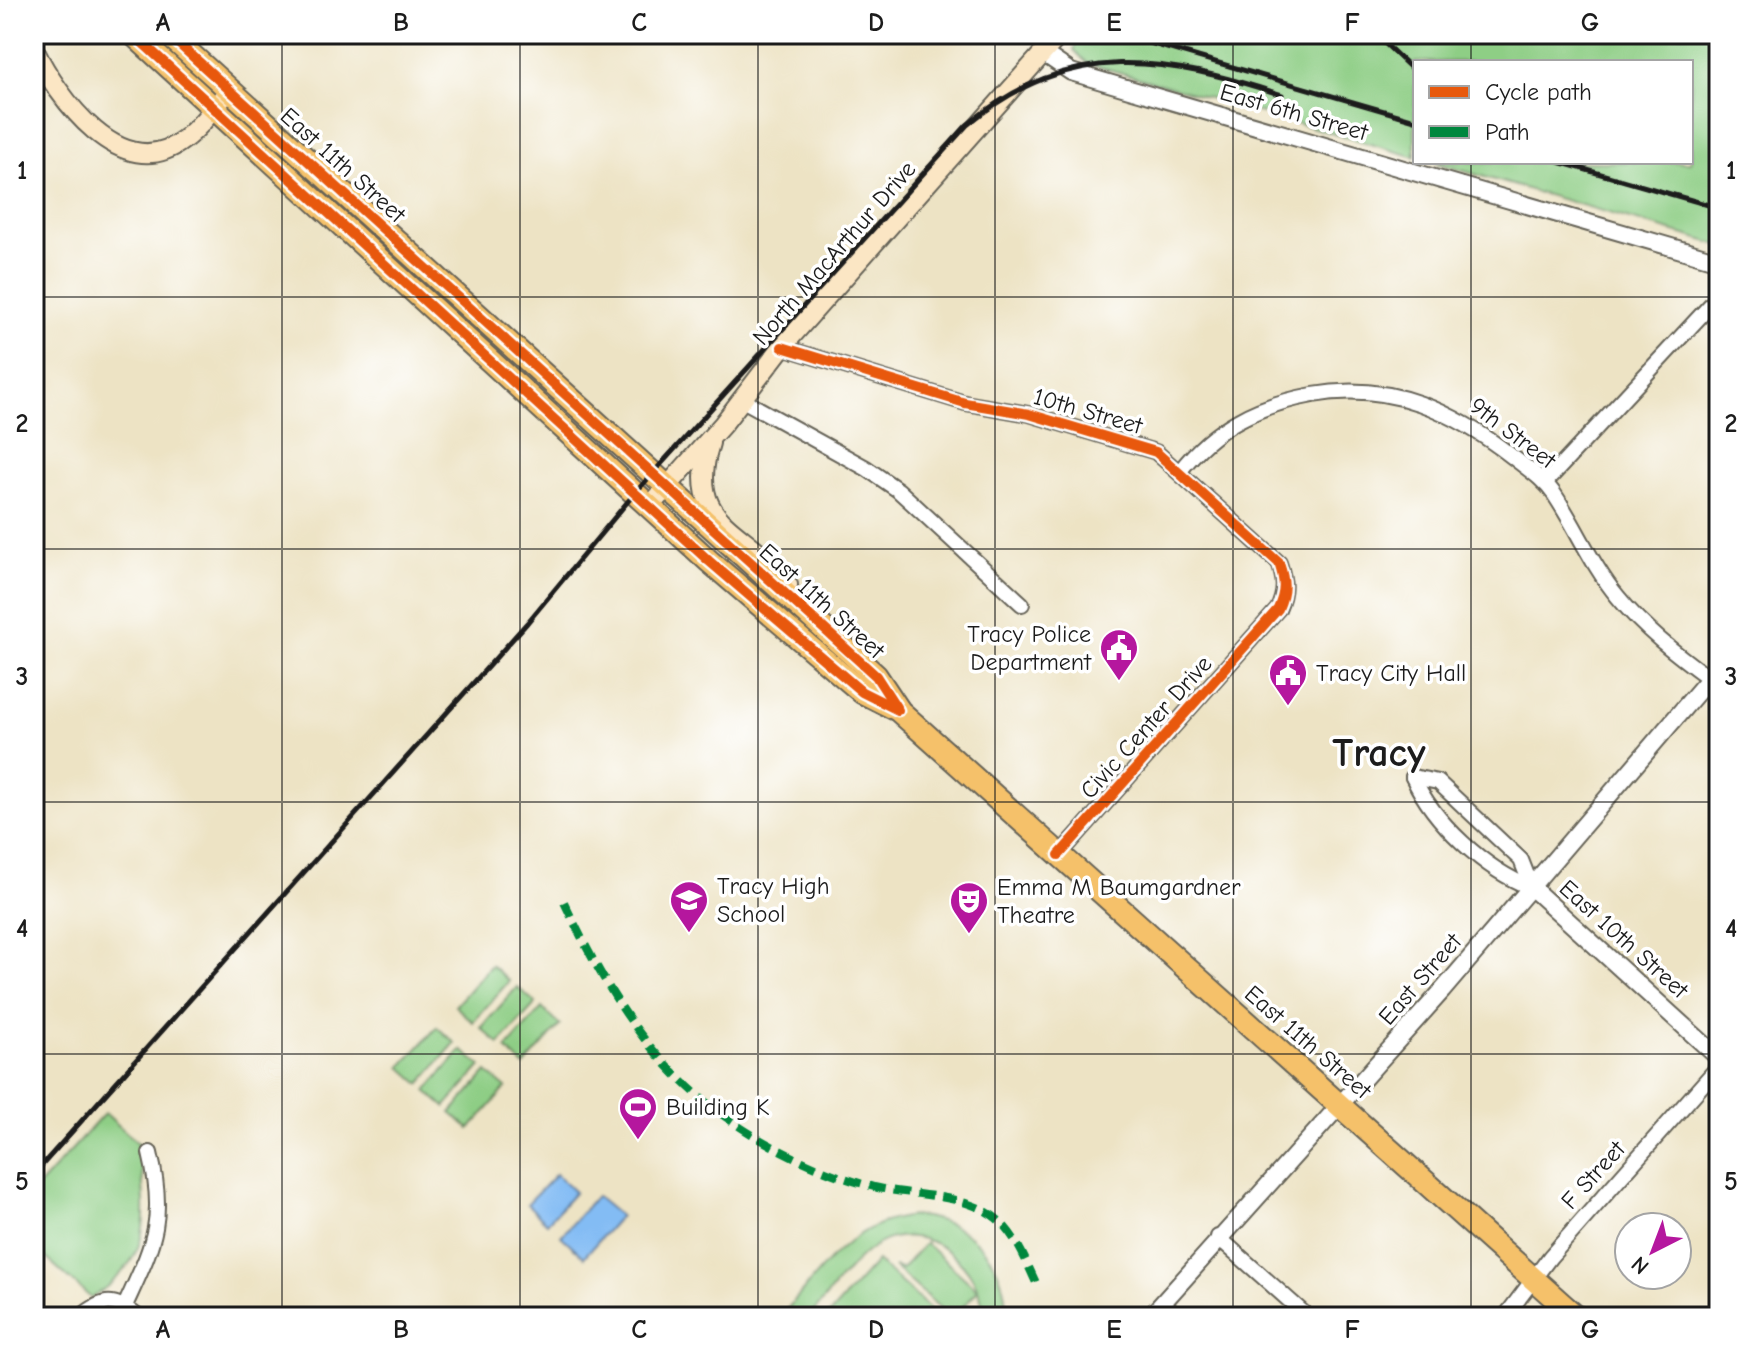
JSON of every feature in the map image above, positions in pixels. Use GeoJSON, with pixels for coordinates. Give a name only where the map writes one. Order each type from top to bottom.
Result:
{"type":"FeatureCollection","features":[{"type":"Feature","properties":{"kind":"main road","name":"East 11th Street"},"geometry":{"type":"LineString","coordinates":[[133,34],[649,507],[862,692],[898,710]]}},
{"type":"Feature","properties":{"kind":"main road","name":"East 11th Street"},"geometry":{"type":"LineString","coordinates":[[168,34],[876,676],[898,710],[1576,1317]]}},
{"type":"Feature","properties":{"kind":"main road","name":"North MacArthur Drive"},"geometry":{"type":"LineString","coordinates":[[649,507],[713,436],[782,347],[1060,34]]}},
{"type":"Feature","properties":{"kind":"main road"},"geometry":{"type":"LineString","coordinates":[[34,49],[50,82],[74,112],[124,150],[141,153],[162,151],[182,141],[230,89]]}},
{"type":"Feature","properties":{"kind":"main road"},"geometry":{"type":"LineString","coordinates":[[713,436],[702,485],[709,505],[784,579],[807,615]]}},
{"type":"Feature","properties":{"kind":"street","name":"East 6th Street"},"geometry":{"type":"LineString","coordinates":[[1043,53],[1071,72],[1719,261]]}},
{"type":"Feature","properties":{"kind":"street"},"geometry":{"type":"LineString","coordinates":[[1545,483],[1719,296]]}},
{"type":"Feature","properties":{"kind":"street","name":"10th Street"},"geometry":{"type":"LineString","coordinates":[[782,347],[965,403],[1029,414],[1156,452],[1279,563],[1285,594],[1264,627]]}},
{"type":"Feature","properties":{"kind":"street","name":"9th Street"},"geometry":{"type":"LineString","coordinates":[[1180,471],[1196,449],[1235,420],[1279,401],[1328,392],[1379,393],[1417,400],[1479,430],[1545,483],[1598,571],[1619,598],[1674,652],[1716,675]]}},
{"type":"Feature","properties":{"kind":"street"},"geometry":{"type":"LineString","coordinates":[[741,399],[866,468],[898,490],[1022,604]]}},
{"type":"Feature","properties":{"kind":"street","name":"Civic Center Drive"},"geometry":{"type":"LineString","coordinates":[[1059,855],[1264,627]]}},
{"type":"Feature","properties":{"kind":"street","name":"East Street"},"geometry":{"type":"LineString","coordinates":[[1150,1317],[1218,1237],[1340,1105],[1532,888],[1716,675]]}},
{"type":"Feature","properties":{"kind":"street","name":"East 10th Street"},"geometry":{"type":"LineString","coordinates":[[1532,888],[1521,860],[1438,782],[1413,777],[1423,799],[1460,837],[1508,879],[1532,888],[1719,1058]]}},
{"type":"Feature","properties":{"kind":"street","name":"F Street"},"geometry":{"type":"LineString","coordinates":[[1505,1317],[1534,1279],[1719,1066]]}},
{"type":"Feature","properties":{"kind":"street"},"geometry":{"type":"LineString","coordinates":[[125,1306],[154,1246],[157,1222],[155,1172],[150,1153]]}},
{"type":"Feature","properties":{"kind":"street"},"geometry":{"type":"LineString","coordinates":[[1218,1237],[1308,1317]]}},
{"type":"Feature","properties":{"kind":"street"},"geometry":{"type":"LineString","coordinates":[[81,1317],[100,1301],[113,1300],[138,1317]]}},
{"type":"Feature","properties":{"kind":"green space"},"geometry":{"type":"Polygon","coordinates":[[[1078,34],[1719,34],[1719,245],[1440,164],[1693,164],[1693,60],[1413,60],[1413,156],[1087,63],[1074,50],[1078,34]]]}},
{"type":"Feature","properties":{"kind":"green space"},"geometry":{"type":"Polygon","coordinates":[[[491,965],[509,981],[473,1022],[455,1006],[491,965]]]}},
{"type":"Feature","properties":{"kind":"green space"},"geometry":{"type":"Polygon","coordinates":[[[517,987],[536,1003],[499,1044],[481,1028],[517,987]]]}},
{"type":"Feature","properties":{"kind":"green space"},"geometry":{"type":"Polygon","coordinates":[[[542,1008],[560,1025],[524,1066],[506,1049],[542,1008]]]}},
{"type":"Feature","properties":{"kind":"green space"},"geometry":{"type":"Polygon","coordinates":[[[437,1027],[455,1043],[420,1084],[401,1067],[437,1027]]]}},
{"type":"Feature","properties":{"kind":"green space"},"geometry":{"type":"Polygon","coordinates":[[[462,1050],[481,1066],[445,1107],[426,1091],[462,1050]]]}},
{"type":"Feature","properties":{"kind":"green space"},"geometry":{"type":"Polygon","coordinates":[[[487,1072],[506,1088],[470,1129],[451,1113],[487,1072]]]}},
{"type":"Feature","properties":{"kind":"green space"},"geometry":{"type":"Polygon","coordinates":[[[105,1113],[140,1145],[144,1213],[137,1249],[128,1266],[91,1298],[34,1247],[34,1191],[105,1113]]]}},
{"type":"Feature","properties":{"kind":"green space"},"geometry":{"type":"Polygon","coordinates":[[[919,1216],[955,1227],[983,1249],[1001,1279],[1006,1317],[983,1317],[981,1298],[963,1265],[948,1251],[913,1237],[894,1238],[876,1245],[849,1269],[809,1317],[780,1317],[825,1265],[856,1237],[874,1226],[895,1219],[919,1216]]]}},
{"type":"Feature","properties":{"kind":"green space"},"geometry":{"type":"Polygon","coordinates":[[[925,1243],[978,1290],[954,1317],[950,1317],[894,1267],[902,1269],[925,1243]]]}},
{"type":"Feature","properties":{"kind":"green space"},"geometry":{"type":"Polygon","coordinates":[[[877,1261],[939,1317],[827,1317],[877,1261]]]}},
{"type":"Feature","properties":{"kind":"water"},"geometry":{"type":"Polygon","coordinates":[[[556,1174],[575,1192],[547,1223],[527,1204],[556,1174]]]}},
{"type":"Feature","properties":{"kind":"water"},"geometry":{"type":"Polygon","coordinates":[[[596,1196],[620,1216],[584,1257],[561,1236],[596,1196]]]}},
{"type":"Feature","properties":{"kind":"railway"},"geometry":{"type":"LineString","coordinates":[[1119,34],[1413,119]]}},
{"type":"Feature","properties":{"kind":"railway"},"geometry":{"type":"LineString","coordinates":[[1375,34],[1413,70]]}},
{"type":"Feature","properties":{"kind":"railway"},"geometry":{"type":"LineString","coordinates":[[34,1174],[527,623],[634,494],[967,125],[1006,97],[1044,79],[1082,68],[1120,64],[1158,65],[1198,72],[1282,95]]}},
{"type":"Feature","properties":{"kind":"railway"},"geometry":{"type":"LineString","coordinates":[[1566,164],[1719,208]]}},
{"type":"Feature","properties":{"kind":"marked path"},"geometry":{"type":"LineString","coordinates":[[564,902],[624,1011],[673,1072],[702,1098],[734,1123],[772,1146],[822,1170],[874,1187],[953,1200],[983,1210],[1009,1232],[1037,1285]]}},
{"type":"Feature","properties":{"kind":"cycle path"},"geometry":{"type":"LineString","coordinates":[[133,34],[709,561],[862,692],[898,710]]}},
{"type":"Feature","properties":{"kind":"cycle path"},"geometry":{"type":"LineString","coordinates":[[168,34],[876,676],[896,707]]}},
{"type":"Feature","properties":{"kind":"cycle path"},"geometry":{"type":"LineString","coordinates":[[782,347],[965,403],[1029,414],[1156,452],[1279,563],[1284,586],[1278,609],[1059,855]]}},
{"type":"Feature","properties":{"kind":"place","name":"Tracy Police Department"},"geometry":{"type":"Point","coordinates":[1119,682]}},
{"type":"Feature","properties":{"kind":"place","name":"Tracy City Hall"},"geometry":{"type":"Point","coordinates":[1288,707]}},
{"type":"Feature","properties":{"kind":"place","name":"Tracy High School"},"geometry":{"type":"Point","coordinates":[689,934]}},
{"type":"Feature","properties":{"kind":"place","name":"Emma M Baumgardner Theatre"},"geometry":{"type":"Point","coordinates":[969,935]}},
{"type":"Feature","properties":{"kind":"place","name":"Building K"},"geometry":{"type":"Point","coordinates":[638,1141]}},
{"type":"Feature","properties":{"kind":"district","name":"Tracy"},"geometry":{"type":"Point","coordinates":[1379,752]}}]}
